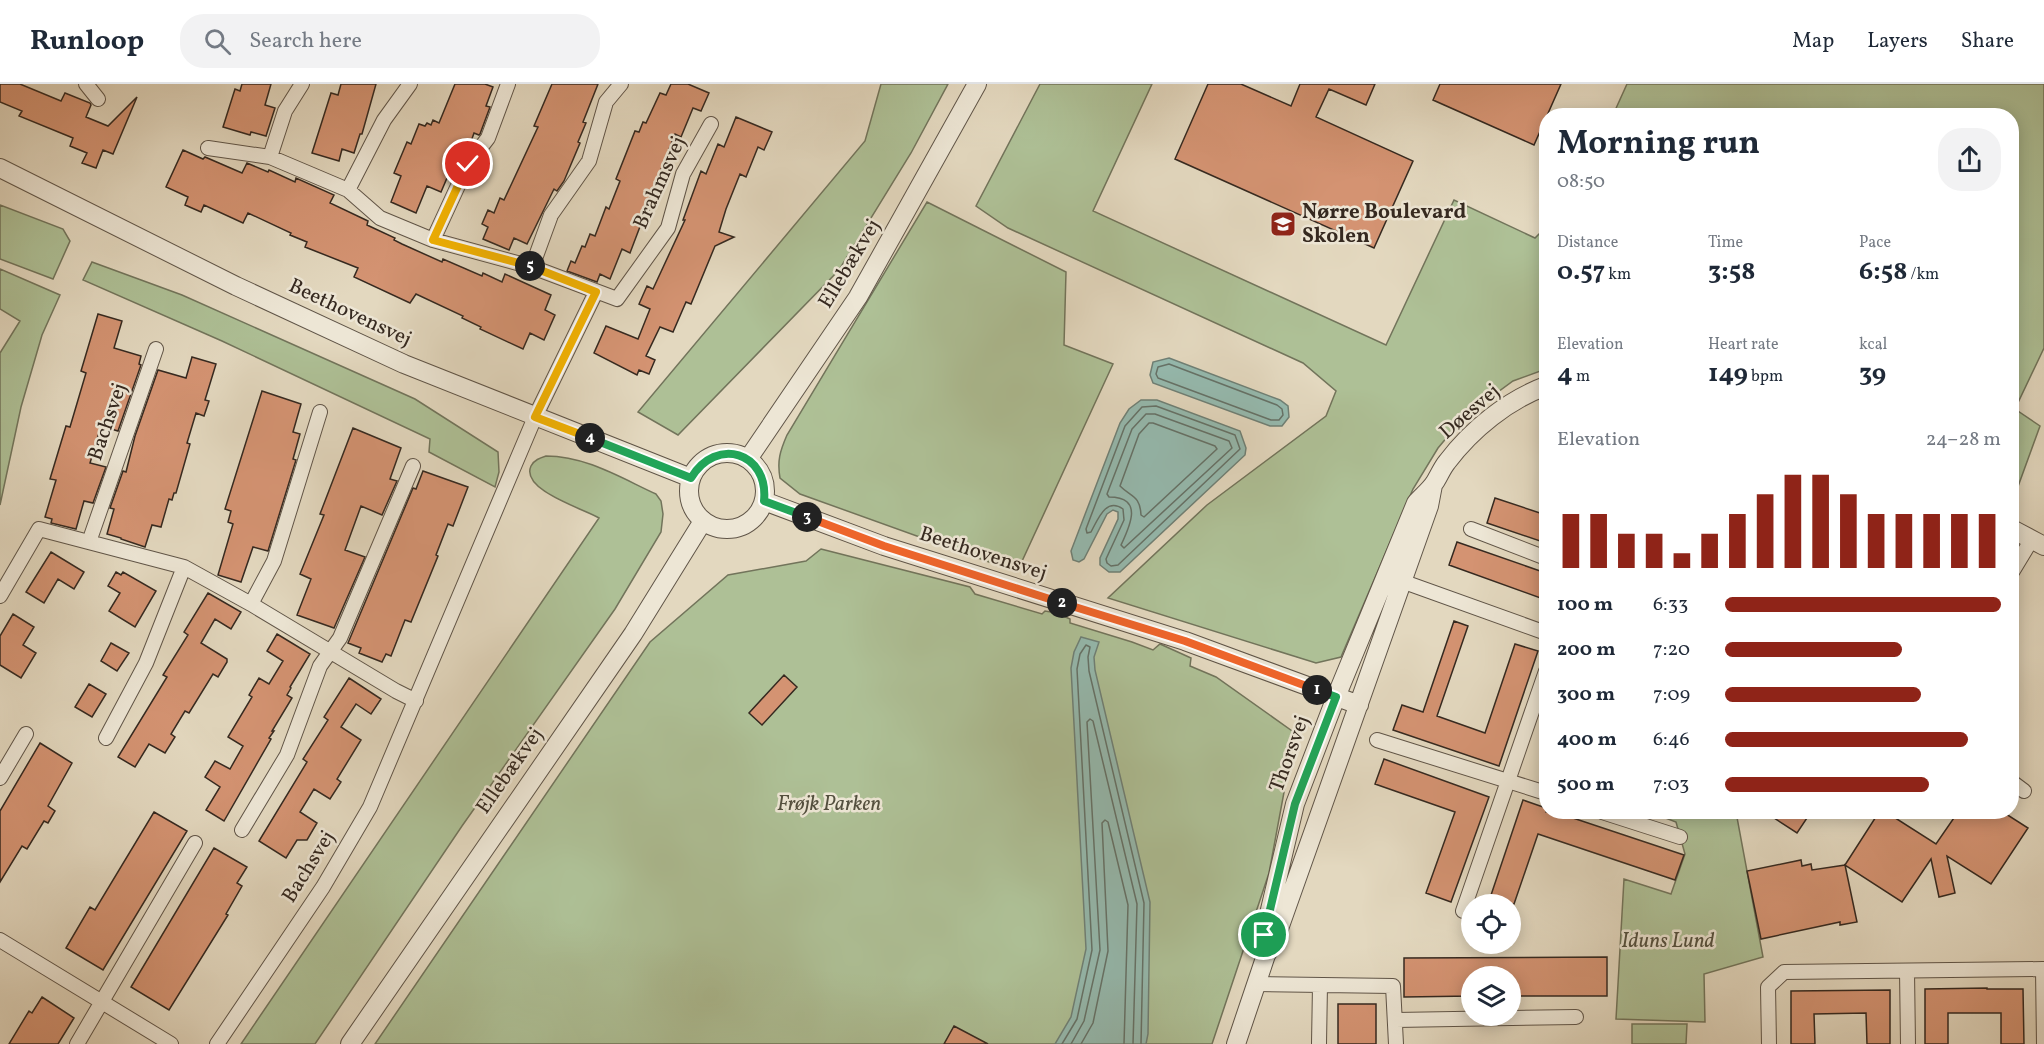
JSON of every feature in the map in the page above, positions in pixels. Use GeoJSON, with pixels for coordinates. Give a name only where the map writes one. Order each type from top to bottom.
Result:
{"type":"FeatureCollection","features":[{"type":"Feature","properties":{"kind":"street"},"geometry":{"type":"LineString","coordinates":[[86,84],[98,99]]}},
{"type":"Feature","properties":{"kind":"street"},"geometry":{"type":"LineString","coordinates":[[270,157],[285,111],[302,84]]}},
{"type":"Feature","properties":{"kind":"street"},"geometry":{"type":"LineString","coordinates":[[348,190],[384,120],[410,84]]}},
{"type":"Feature","properties":{"kind":"street"},"geometry":{"type":"LineString","coordinates":[[433,240],[468,164],[488,138],[508,84]]}},
{"type":"Feature","properties":{"kind":"street"},"geometry":{"type":"LineString","coordinates":[[532,267],[551,215],[589,161],[606,102],[621,84]]}},
{"type":"Feature","properties":{"kind":"street","name":"Ellebækvej"},"geometry":{"type":"LineString","coordinates":[[748,459],[858,297],[977,84]]}},
{"type":"Feature","properties":{"kind":"street","name":"Brahmsvej"},"geometry":{"type":"LineString","coordinates":[[207,148],[270,157],[348,190],[380,218],[433,240],[532,267],[618,299],[668,228],[683,174],[711,124]]}},
{"type":"Feature","properties":{"kind":"street","name":"Beethovensvej"},"geometry":{"type":"LineString","coordinates":[[0,168],[257,295],[404,364],[691,478]]}},
{"type":"Feature","properties":{"kind":"street"},"geometry":{"type":"LineString","coordinates":[[535,417],[596,292]]}},
{"type":"Feature","properties":{"kind":"street","name":"Bachsvej"},"geometry":{"type":"LineString","coordinates":[[89,542],[156,350]]}},
{"type":"Feature","properties":{"kind":"street","name":"Døesvej"},"geometry":{"type":"LineString","coordinates":[[1395,579],[1429,506],[1433,485],[1446,463],[1473,434],[1502,409],[1539,388]]}},
{"type":"Feature","properties":{"kind":"street"},"geometry":{"type":"LineString","coordinates":[[251,604],[274,561],[320,412]]}},
{"type":"Feature","properties":{"kind":"street","name":"Bachsvej"},"geometry":{"type":"LineString","coordinates":[[217,1044],[323,887],[370,807],[535,417]]}},
{"type":"Feature","properties":{"kind":"street"},"geometry":{"type":"LineString","coordinates":[[722,453],[736,454],[748,459],[757,467],[763,478],[764,501],[759,512],[750,522],[739,527],[726,529],[714,527],[703,521],[695,512],[690,501],[691,478],[698,466],[722,453]]}},
{"type":"Feature","properties":{"kind":"street"},"geometry":{"type":"LineString","coordinates":[[242,830],[287,755],[320,666],[340,638],[413,466]]}},
{"type":"Feature","properties":{"kind":"street","name":"Beethovensvej"},"geometry":{"type":"LineString","coordinates":[[764,501],[884,546],[1185,641],[1359,705]]}},
{"type":"Feature","properties":{"kind":"street","name":"Ellebækvej"},"geometry":{"type":"LineString","coordinates":[[350,1044],[633,634],[703,521]]}},
{"type":"Feature","properties":{"kind":"street"},"geometry":{"type":"LineString","coordinates":[[0,596],[39,530],[89,542],[184,567],[416,701]]}},
{"type":"Feature","properties":{"kind":"street"},"geometry":{"type":"LineString","coordinates":[[1471,530],[1539,555]]}},
{"type":"Feature","properties":{"kind":"street"},"geometry":{"type":"LineString","coordinates":[[2019,533],[2038,543],[2019,564]]}},
{"type":"Feature","properties":{"kind":"street"},"geometry":{"type":"LineString","coordinates":[[106,738],[146,663],[184,567]]}},
{"type":"Feature","properties":{"kind":"street"},"geometry":{"type":"LineString","coordinates":[[1395,579],[1539,630]]}},
{"type":"Feature","properties":{"kind":"street","name":"Thorsvej"},"geometry":{"type":"LineString","coordinates":[[1266,955],[1264,935],[1295,804],[1336,697],[1395,579]]}},
{"type":"Feature","properties":{"kind":"street","name":"Thorsvej"},"geometry":{"type":"LineString","coordinates":[[1236,1044],[1266,955],[1275,940],[1359,705],[1395,579]]}},
{"type":"Feature","properties":{"kind":"street"},"geometry":{"type":"LineString","coordinates":[[1469,894],[1539,691]]}},
{"type":"Feature","properties":{"kind":"street"},"geometry":{"type":"LineString","coordinates":[[0,778],[26,734]]}},
{"type":"Feature","properties":{"kind":"street"},"geometry":{"type":"LineString","coordinates":[[1377,740],[1539,791]]}},
{"type":"Feature","properties":{"kind":"street"},"geometry":{"type":"LineString","coordinates":[[2019,787],[2024,791]]}},
{"type":"Feature","properties":{"kind":"street"},"geometry":{"type":"LineString","coordinates":[[1624,819],[1680,837]]}},
{"type":"Feature","properties":{"kind":"street"},"geometry":{"type":"LineString","coordinates":[[77,1044],[195,843]]}},
{"type":"Feature","properties":{"kind":"street"},"geometry":{"type":"LineString","coordinates":[[0,940],[171,1044]]}},
{"type":"Feature","properties":{"kind":"street"},"geometry":{"type":"LineString","coordinates":[[1769,1044],[1768,987],[1784,972],[2043,969],[2044,1044]]}},
{"type":"Feature","properties":{"kind":"street"},"geometry":{"type":"LineString","coordinates":[[1907,971],[1908,1044]]}},
{"type":"Feature","properties":{"kind":"street"},"geometry":{"type":"LineString","coordinates":[[1256,984],[1393,986],[1396,1044]]}},
{"type":"Feature","properties":{"kind":"street"},"geometry":{"type":"LineString","coordinates":[[1319,1044],[1320,985]]}},
{"type":"Feature","properties":{"kind":"street"},"geometry":{"type":"LineString","coordinates":[[1396,1020],[1576,1017]]}},
{"type":"Feature","properties":{"kind":"green space"},"geometry":{"type":"Polygon","coordinates":[[[881,84],[948,84],[911,153],[839,270],[678,435],[638,412],[865,141],[881,84]]]}},
{"type":"Feature","properties":{"kind":"green space"},"geometry":{"type":"Polygon","coordinates":[[[1040,84],[1152,84],[1093,211],[1386,345],[1454,200],[1535,238],[1539,234],[1539,372],[1513,381],[1464,417],[1438,448],[1413,489],[1341,657],[1316,663],[1108,598],[1207,505],[1326,416],[1336,391],[1303,363],[1008,228],[976,206],[1040,84]]]}},
{"type":"Feature","properties":{"kind":"green space"},"geometry":{"type":"Polygon","coordinates":[[[1627,84],[2044,84],[2044,348],[2019,401],[2019,108],[1616,108],[1627,84]]]}},
{"type":"Feature","properties":{"kind":"green space"},"geometry":{"type":"Polygon","coordinates":[[[927,202],[1066,272],[1064,345],[1113,364],[1017,572],[800,494],[780,478],[780,456],[787,435],[927,202]]]}},
{"type":"Feature","properties":{"kind":"green space"},"geometry":{"type":"Polygon","coordinates":[[[0,205],[63,229],[70,241],[53,279],[0,259],[0,205]]]}},
{"type":"Feature","properties":{"kind":"green space"},"geometry":{"type":"Polygon","coordinates":[[[92,262],[182,295],[415,399],[498,452],[499,472],[495,487],[429,452],[430,439],[222,341],[83,280],[92,262]]]}},
{"type":"Feature","properties":{"kind":"green space"},"geometry":{"type":"Polygon","coordinates":[[[0,269],[60,295],[42,335],[21,407],[0,505],[0,353],[20,321],[0,309],[0,269]]]}},
{"type":"Feature","properties":{"kind":"green space"},"geometry":{"type":"Polygon","coordinates":[[[2019,412],[2040,426],[2019,484],[2019,412]]]}},
{"type":"Feature","properties":{"kind":"green space"},"geometry":{"type":"Polygon","coordinates":[[[546,456],[589,464],[656,494],[661,501],[663,514],[661,532],[615,609],[462,826],[315,1044],[241,1044],[599,518],[555,498],[535,483],[530,475],[531,466],[539,458],[546,456]]]}},
{"type":"Feature","properties":{"kind":"green space","name":"Frøjk Parken"},"geometry":{"type":"Polygon","coordinates":[[[821,549],[970,587],[975,594],[1042,614],[1045,611],[1057,613],[1070,619],[1070,623],[1153,650],[1160,644],[1191,658],[1190,666],[1216,677],[1295,733],[1269,873],[1212,1044],[375,1044],[650,642],[728,575],[806,561],[821,549]]]}},
{"type":"Feature","properties":{"kind":"green space","name":"Iduns Lund"},"geometry":{"type":"Polygon","coordinates":[[[1668,819],[1737,819],[1763,957],[1704,974],[1705,1022],[1616,1019],[1624,879],[1671,894],[1685,854],[1676,822],[1668,819]]]}},
{"type":"Feature","properties":{"kind":"green space"},"geometry":{"type":"Polygon","coordinates":[[[1632,1024],[1687,1024],[1686,1044],[1632,1044],[1632,1024]]]}},
{"type":"Feature","properties":{"kind":"water"},"geometry":{"type":"Polygon","coordinates":[[[1169,358],[1280,400],[1288,406],[1289,417],[1282,426],[1270,426],[1153,383],[1150,375],[1153,362],[1169,358]]]}},
{"type":"Feature","properties":{"kind":"water"},"geometry":{"type":"Polygon","coordinates":[[[1141,400],[1157,400],[1240,431],[1246,448],[1245,455],[1120,572],[1109,572],[1100,565],[1100,558],[1118,519],[1118,512],[1113,510],[1107,514],[1084,559],[1079,562],[1073,560],[1071,551],[1120,423],[1129,409],[1141,400]]]}},
{"type":"Feature","properties":{"kind":"water"},"geometry":{"type":"Polygon","coordinates":[[[1081,637],[1099,642],[1094,657],[1095,670],[1150,902],[1146,1044],[1055,1044],[1071,1017],[1086,949],[1071,668],[1074,652],[1081,637]]]}},
{"type":"Feature","properties":{"kind":"building"},"geometry":{"type":"Polygon","coordinates":[[[0,84],[20,84],[61,101],[65,93],[90,103],[86,117],[108,126],[137,97],[113,154],[103,150],[96,168],[82,163],[87,153],[70,146],[73,138],[19,116],[22,111],[0,102],[0,84]]]}},
{"type":"Feature","properties":{"kind":"building"},"geometry":{"type":"Polygon","coordinates":[[[242,84],[271,84],[265,105],[275,108],[266,136],[251,132],[250,135],[223,127],[235,89],[240,91],[242,84]]]}},
{"type":"Feature","properties":{"kind":"building"},"geometry":{"type":"Polygon","coordinates":[[[341,84],[376,84],[362,134],[360,134],[354,153],[342,149],[339,161],[312,153],[331,93],[338,95],[341,84]]]}},
{"type":"Feature","properties":{"kind":"building"},"geometry":{"type":"Polygon","coordinates":[[[455,84],[485,84],[493,87],[486,106],[490,107],[480,134],[474,133],[468,150],[465,153],[462,152],[441,192],[427,186],[416,213],[391,202],[401,176],[394,173],[407,142],[411,144],[419,124],[431,125],[433,120],[439,123],[455,84]]]}},
{"type":"Feature","properties":{"kind":"building"},"geometry":{"type":"Polygon","coordinates":[[[552,84],[598,84],[583,122],[586,123],[578,142],[580,143],[564,181],[557,191],[554,189],[527,244],[514,238],[509,250],[483,239],[488,227],[482,224],[488,210],[494,213],[500,198],[504,200],[538,127],[534,126],[552,84]]]}},
{"type":"Feature","properties":{"kind":"building"},"geometry":{"type":"Polygon","coordinates":[[[671,84],[688,84],[709,93],[701,111],[693,108],[681,137],[675,134],[647,205],[651,206],[644,225],[641,224],[630,253],[622,249],[610,279],[600,274],[597,282],[567,271],[571,261],[575,263],[582,246],[585,247],[590,234],[595,236],[606,207],[609,209],[620,181],[616,179],[635,131],[639,132],[643,122],[646,123],[660,93],[666,95],[671,84]]]}},
{"type":"Feature","properties":{"kind":"building"},"geometry":{"type":"Polygon","coordinates":[[[1208,84],[1241,84],[1291,106],[1300,84],[1375,84],[1366,105],[1329,89],[1316,117],[1413,161],[1374,248],[1175,159],[1208,84]]]}},
{"type":"Feature","properties":{"kind":"building"},"geometry":{"type":"Polygon","coordinates":[[[1440,84],[1561,84],[1550,108],[1539,108],[1539,134],[1534,145],[1433,100],[1440,84]]]}},
{"type":"Feature","properties":{"kind":"building"},"geometry":{"type":"Polygon","coordinates":[[[736,117],[772,132],[764,150],[758,147],[746,177],[740,174],[726,209],[719,232],[734,237],[715,246],[691,304],[686,302],[673,332],[660,327],[646,356],[655,360],[649,374],[639,370],[637,375],[594,353],[606,326],[638,339],[650,309],[639,304],[647,286],[653,289],[685,220],[683,220],[701,171],[706,174],[718,144],[724,147],[736,117]]]}},
{"type":"Feature","properties":{"kind":"building"},"geometry":{"type":"Polygon","coordinates":[[[183,150],[242,173],[247,163],[295,182],[296,178],[334,195],[330,203],[368,221],[367,225],[395,238],[394,240],[402,244],[442,262],[443,259],[502,282],[505,274],[551,295],[545,310],[555,315],[544,340],[530,333],[523,349],[480,329],[481,327],[462,318],[463,316],[416,294],[410,303],[354,277],[358,268],[305,247],[307,242],[248,213],[243,223],[204,205],[201,212],[185,205],[188,197],[166,187],[183,150]]]}},
{"type":"Feature","properties":{"kind":"building"},"geometry":{"type":"Polygon","coordinates":[[[98,314],[122,321],[114,348],[141,356],[139,364],[141,365],[118,431],[101,426],[90,463],[106,467],[93,503],[84,501],[76,529],[51,523],[52,519],[45,517],[56,480],[50,479],[66,426],[70,427],[86,373],[81,371],[98,314]]]}},
{"type":"Feature","properties":{"kind":"building"},"geometry":{"type":"Polygon","coordinates":[[[192,357],[216,364],[205,400],[209,401],[204,416],[196,413],[176,493],[172,500],[169,499],[161,527],[152,525],[145,547],[107,534],[114,509],[110,508],[123,471],[126,472],[135,436],[158,370],[186,378],[192,357]]]}},
{"type":"Feature","properties":{"kind":"building"},"geometry":{"type":"Polygon","coordinates":[[[262,391],[301,404],[293,432],[300,434],[293,459],[296,460],[268,551],[253,547],[241,582],[218,575],[233,524],[228,522],[231,511],[225,509],[262,391]]]}},
{"type":"Feature","properties":{"kind":"building"},"geometry":{"type":"Polygon","coordinates":[[[353,428],[401,448],[390,479],[397,481],[382,515],[361,506],[345,550],[365,557],[334,628],[297,615],[311,579],[300,574],[324,515],[320,514],[353,428]]]}},
{"type":"Feature","properties":{"kind":"building"},"geometry":{"type":"Polygon","coordinates":[[[423,471],[468,487],[453,526],[448,524],[436,555],[438,556],[411,622],[405,620],[391,656],[386,654],[382,662],[359,653],[361,648],[348,643],[413,488],[416,489],[423,471]]]}},
{"type":"Feature","properties":{"kind":"building"},"geometry":{"type":"Polygon","coordinates":[[[1495,498],[1539,513],[1539,541],[1487,523],[1495,498]]]}},
{"type":"Feature","properties":{"kind":"building"},"geometry":{"type":"Polygon","coordinates":[[[1457,542],[1539,571],[1539,597],[1449,565],[1457,542]]]}},
{"type":"Feature","properties":{"kind":"building"},"geometry":{"type":"Polygon","coordinates":[[[51,552],[84,572],[74,589],[58,579],[44,603],[26,592],[51,552]]]}},
{"type":"Feature","properties":{"kind":"building"},"geometry":{"type":"Polygon","coordinates":[[[116,572],[121,575],[123,572],[156,591],[135,627],[109,611],[120,593],[108,586],[116,572]]]}},
{"type":"Feature","properties":{"kind":"building"},"geometry":{"type":"Polygon","coordinates":[[[208,593],[241,612],[231,629],[215,619],[201,643],[227,659],[227,662],[218,677],[213,674],[189,713],[185,711],[171,734],[175,737],[165,753],[149,744],[135,767],[118,757],[167,677],[163,675],[188,635],[184,632],[208,593]]]}},
{"type":"Feature","properties":{"kind":"building"},"geometry":{"type":"Polygon","coordinates":[[[13,614],[34,627],[23,645],[36,653],[21,678],[0,665],[0,636],[13,614]]]}},
{"type":"Feature","properties":{"kind":"building"},"geometry":{"type":"Polygon","coordinates":[[[1454,621],[1468,626],[1437,716],[1485,733],[1515,644],[1538,651],[1499,766],[1393,730],[1402,705],[1423,712],[1454,621]]]}},
{"type":"Feature","properties":{"kind":"building"},"geometry":{"type":"Polygon","coordinates":[[[277,634],[310,654],[290,687],[287,695],[292,698],[272,731],[274,731],[269,738],[271,739],[224,821],[206,810],[220,787],[205,777],[215,761],[230,769],[243,746],[228,737],[252,697],[249,695],[259,678],[269,684],[283,661],[267,651],[277,634]]]}},
{"type":"Feature","properties":{"kind":"building"},"geometry":{"type":"Polygon","coordinates":[[[111,643],[129,653],[117,671],[101,661],[111,643]]]}},
{"type":"Feature","properties":{"kind":"building"},"geometry":{"type":"Polygon","coordinates":[[[784,675],[797,687],[762,725],[749,713],[784,675]]]}},
{"type":"Feature","properties":{"kind":"building"},"geometry":{"type":"Polygon","coordinates":[[[349,678],[381,699],[371,714],[356,704],[341,727],[361,740],[337,779],[341,782],[330,799],[314,789],[300,812],[317,823],[307,840],[297,840],[286,858],[259,841],[307,762],[303,759],[328,720],[324,717],[349,678]]]}},
{"type":"Feature","properties":{"kind":"building"},"geometry":{"type":"Polygon","coordinates":[[[89,684],[106,694],[92,717],[75,707],[89,684]]]}},
{"type":"Feature","properties":{"kind":"building"},"geometry":{"type":"Polygon","coordinates":[[[40,743],[72,763],[48,806],[55,811],[48,823],[44,821],[27,849],[22,846],[0,882],[0,811],[40,743]]]}},
{"type":"Feature","properties":{"kind":"building"},"geometry":{"type":"Polygon","coordinates":[[[1384,759],[1489,797],[1451,902],[1426,893],[1455,812],[1375,784],[1384,759]]]}},
{"type":"Feature","properties":{"kind":"building"},"geometry":{"type":"Polygon","coordinates":[[[1523,800],[1539,806],[1539,819],[1576,819],[1684,855],[1675,880],[1538,834],[1517,894],[1491,894],[1523,800]]]}},
{"type":"Feature","properties":{"kind":"building"},"geometry":{"type":"Polygon","coordinates":[[[154,812],[187,831],[103,970],[66,948],[90,907],[95,910],[154,812]]]}},
{"type":"Feature","properties":{"kind":"building"},"geometry":{"type":"Polygon","coordinates":[[[1776,819],[1806,819],[1797,833],[1776,819]]]}},
{"type":"Feature","properties":{"kind":"building"},"geometry":{"type":"Polygon","coordinates":[[[1875,819],[1897,819],[1936,844],[1953,819],[2014,819],[2028,828],[1991,884],[1947,856],[1955,893],[1939,897],[1931,859],[1902,902],[1845,865],[1875,819]]]}},
{"type":"Feature","properties":{"kind":"building"},"geometry":{"type":"Polygon","coordinates":[[[214,848],[247,867],[237,883],[242,886],[226,914],[228,915],[169,1010],[131,987],[214,848]]]}},
{"type":"Feature","properties":{"kind":"building"},"geometry":{"type":"Polygon","coordinates":[[[1801,860],[1802,866],[1811,864],[1812,870],[1845,865],[1857,922],[1840,925],[1840,922],[1761,939],[1747,871],[1801,860]]]}},
{"type":"Feature","properties":{"kind":"building"},"geometry":{"type":"Polygon","coordinates":[[[1607,957],[1607,996],[1521,996],[1521,966],[1461,966],[1461,996],[1404,997],[1404,958],[1607,957]]]}},
{"type":"Feature","properties":{"kind":"building"},"geometry":{"type":"Polygon","coordinates":[[[1925,989],[2023,989],[2024,1044],[2001,1044],[2001,1013],[1948,1013],[1948,1044],[1925,1044],[1925,989]]]}},
{"type":"Feature","properties":{"kind":"building"},"geometry":{"type":"Polygon","coordinates":[[[1890,990],[1890,1044],[1867,1044],[1866,1013],[1814,1014],[1815,1044],[1791,1044],[1791,991],[1890,990]]]}},
{"type":"Feature","properties":{"kind":"building"},"geometry":{"type":"Polygon","coordinates":[[[42,997],[74,1018],[58,1044],[9,1044],[29,1011],[32,1013],[42,997]]]}},
{"type":"Feature","properties":{"kind":"building"},"geometry":{"type":"Polygon","coordinates":[[[1338,1004],[1376,1004],[1376,1044],[1338,1044],[1338,1004]]]}},
{"type":"Feature","properties":{"kind":"building"},"geometry":{"type":"Polygon","coordinates":[[[954,1026],[988,1044],[944,1044],[954,1026]]]}},
{"type":"Feature","properties":{"kind":"place","name":"Nørre Boulevard Skolen"},"geometry":{"type":"Point","coordinates":[1283,224]}},
{"type":"Feature","properties":{"kind":"route"},"geometry":{"type":"LineString","coordinates":[[468,164],[433,240],[532,267],[596,292],[535,417],[691,478],[698,466],[709,458],[722,453],[736,454],[748,459],[757,467],[763,478],[764,501],[884,546],[1185,641],[1336,697],[1295,804],[1264,935]]}}]}
